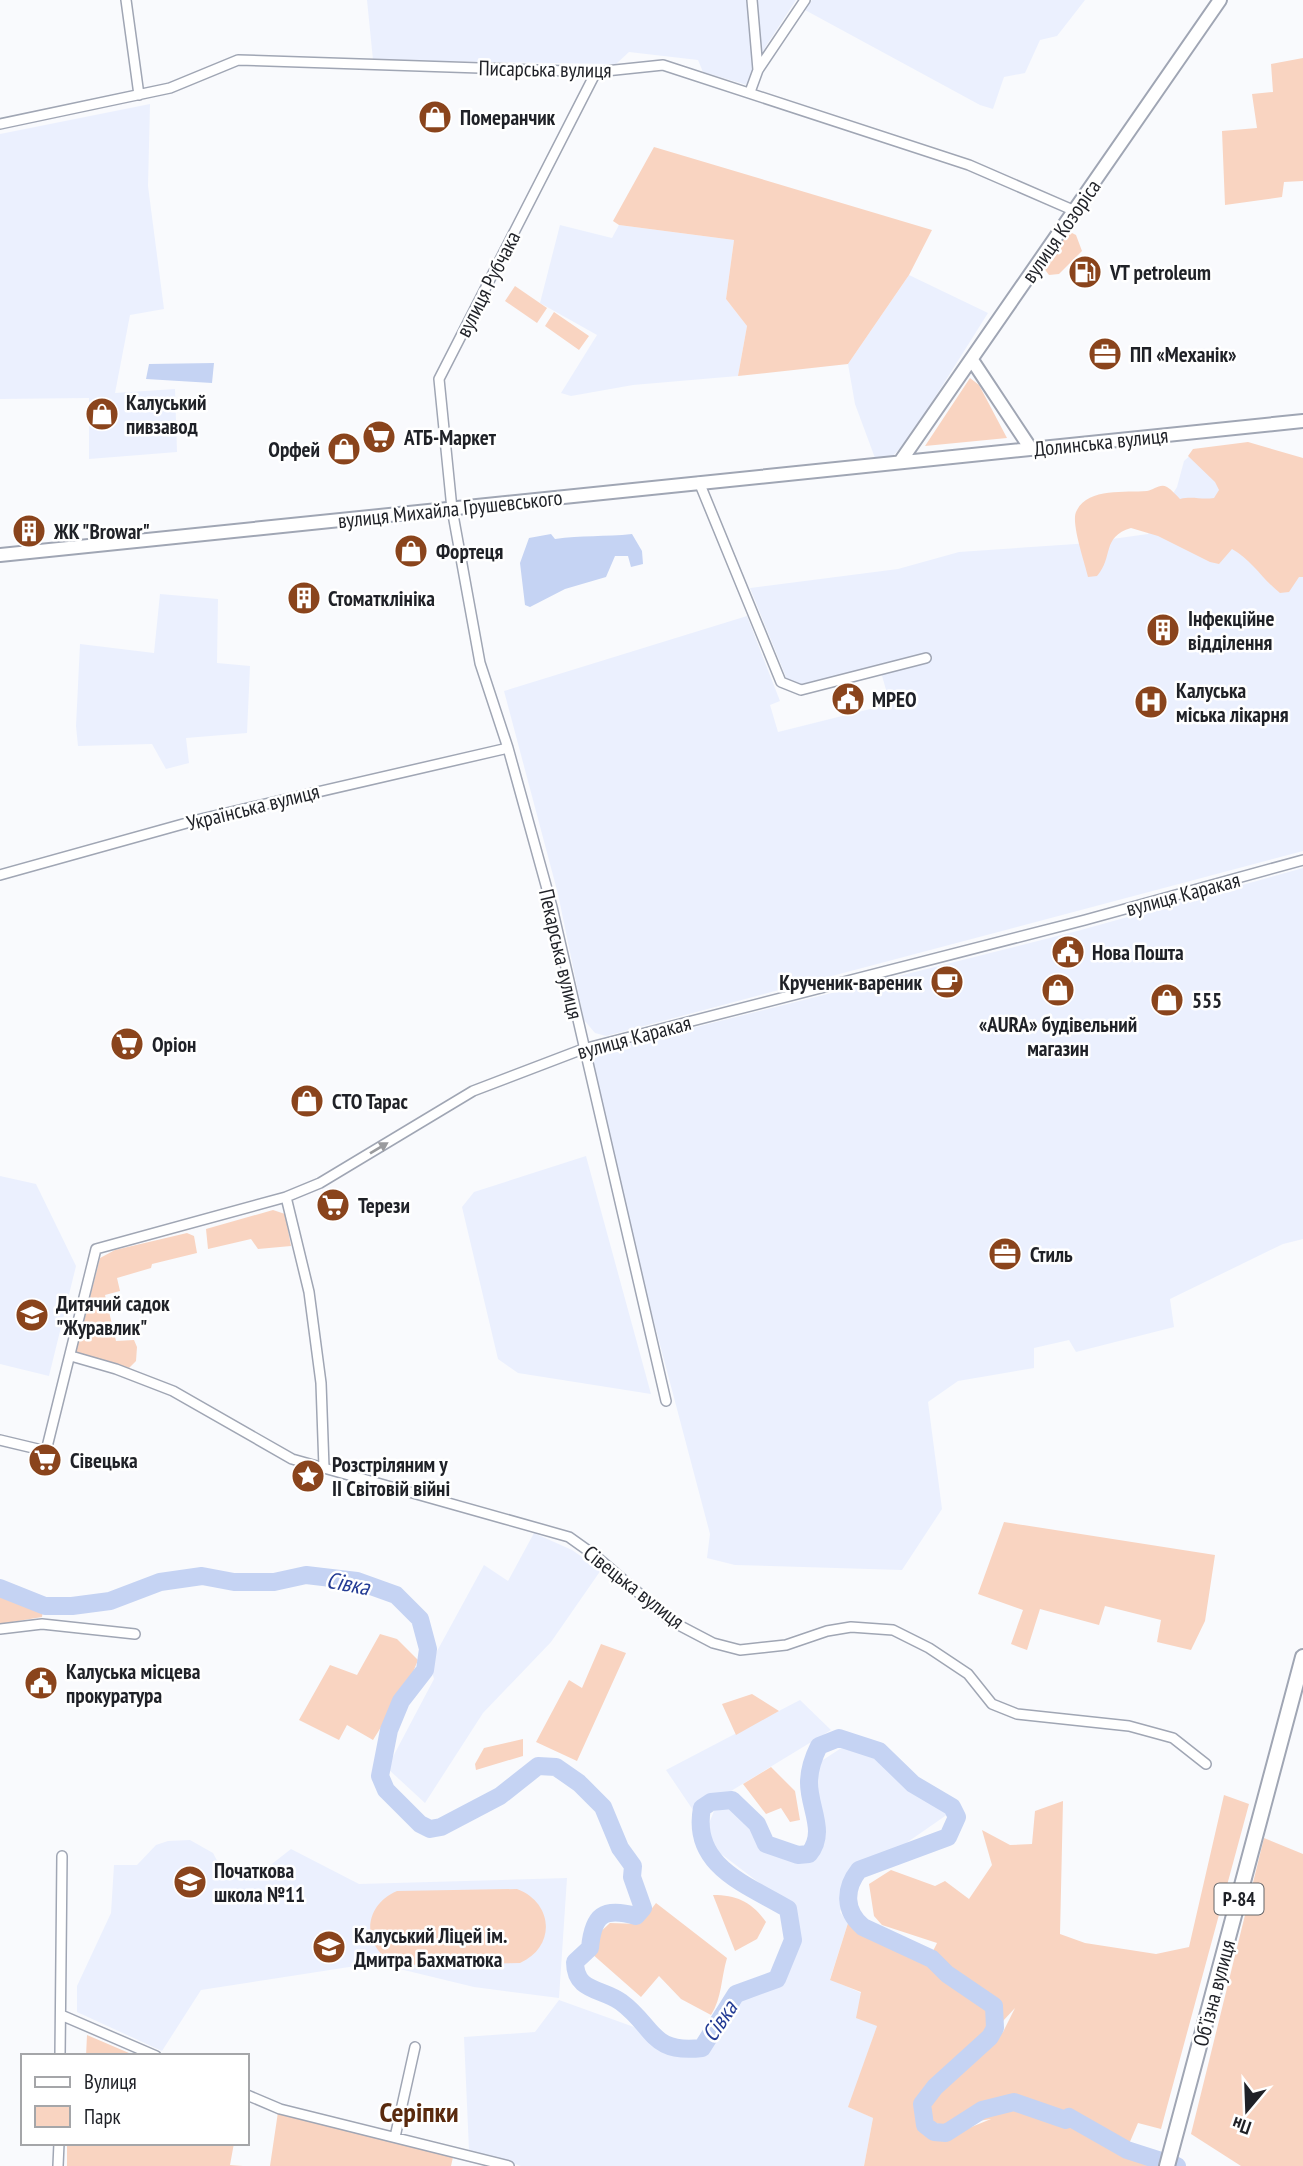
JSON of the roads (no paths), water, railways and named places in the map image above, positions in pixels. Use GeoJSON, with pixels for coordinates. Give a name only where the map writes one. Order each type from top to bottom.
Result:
{"type":"FeatureCollection","features":[{"type":"Feature","properties":{"kind":"main road","name":"вулиця Козоріса"},"geometry":{"type":"LineString","coordinates":[[900,462],[1220,0]]}},
{"type":"Feature","properties":{"kind":"main road"},"geometry":{"type":"LineString","coordinates":[[972,360],[1031,449]]}},
{"type":"Feature","properties":{"kind":"main road","name":"Долинська вулиця"},"geometry":{"type":"LineString","coordinates":[[900,462],[1303,421]]}},
{"type":"Feature","properties":{"kind":"main road","name":"вулиця Михайла Грушевського"},"geometry":{"type":"LineString","coordinates":[[0,555],[900,462]]}},
{"type":"Feature","properties":{"kind":"main road","name":"Обʼїзна вулиця"},"geometry":{"type":"LineString","coordinates":[[1167,2166],[1303,1657]]}},
{"type":"Feature","properties":{"kind":"street"},"geometry":{"type":"LineString","coordinates":[[126,0],[139,95]]}},
{"type":"Feature","properties":{"kind":"street"},"geometry":{"type":"LineString","coordinates":[[752,0],[758,70]]}},
{"type":"Feature","properties":{"kind":"street"},"geometry":{"type":"LineString","coordinates":[[750,92],[758,70],[805,0]]}},
{"type":"Feature","properties":{"kind":"street","name":"Писарська вулиця"},"geometry":{"type":"LineString","coordinates":[[0,124],[170,88],[238,60],[596,72],[663,65],[969,165],[1074,211]]}},
{"type":"Feature","properties":{"kind":"street","name":"вулиця Рубчака"},"geometry":{"type":"LineString","coordinates":[[452,509],[439,379],[596,72]]}},
{"type":"Feature","properties":{"kind":"street"},"geometry":{"type":"LineString","coordinates":[[699,482],[781,682],[789,688],[801,690],[926,658]]}},
{"type":"Feature","properties":{"kind":"street","name":"Пекарська вулиця"},"geometry":{"type":"LineString","coordinates":[[452,509],[480,663],[508,748],[552,907],[666,1401]]}},
{"type":"Feature","properties":{"kind":"street","name":"Українська вулиця"},"geometry":{"type":"LineString","coordinates":[[0,875],[213,816],[508,748]]}},
{"type":"Feature","properties":{"kind":"street","name":"вулиця Каракая"},"geometry":{"type":"LineString","coordinates":[[71,1356],[96,1249],[286,1196],[320,1183],[473,1091],[583,1049],[1072,924],[1303,860]]}},
{"type":"Feature","properties":{"kind":"street"},"geometry":{"type":"LineString","coordinates":[[286,1196],[309,1292],[321,1384],[324,1468]]}},
{"type":"Feature","properties":{"kind":"street"},"geometry":{"type":"LineString","coordinates":[[0,1440],[46,1451],[71,1356]]}},
{"type":"Feature","properties":{"kind":"street","name":"Сівецька вулиця"},"geometry":{"type":"LineString","coordinates":[[71,1356],[116,1368],[173,1391],[263,1445],[292,1459],[569,1537],[597,1557],[671,1621],[713,1643],[740,1650],[786,1645],[827,1631],[851,1627],[893,1630],[929,1648],[968,1674],[992,1704],[1017,1714],[1129,1726],[1173,1738],[1206,1764]]}},
{"type":"Feature","properties":{"kind":"street"},"geometry":{"type":"LineString","coordinates":[[0,1629],[42,1624],[135,1634]]}},
{"type":"Feature","properties":{"kind":"street"},"geometry":{"type":"LineString","coordinates":[[60,2054],[62,1856]]}},
{"type":"Feature","properties":{"kind":"street"},"geometry":{"type":"LineString","coordinates":[[61,2015],[151,2054]]}},
{"type":"Feature","properties":{"kind":"street"},"geometry":{"type":"LineString","coordinates":[[395,2137],[415,2047]]}},
{"type":"Feature","properties":{"kind":"street"},"geometry":{"type":"LineString","coordinates":[[248,2095],[280,2109],[509,2166]]}},
{"type":"Feature","properties":{"kind":"street"},"geometry":{"type":"LineString","coordinates":[[58,2166],[59,2145]]}},
{"type":"Feature","properties":{"kind":"street"},"geometry":{"type":"LineString","coordinates":[[460,2166],[462,2154]]}},
{"type":"Feature","properties":{"kind":"water"},"geometry":{"type":"Polygon","coordinates":[[[214,363],[212,383],[146,379],[149,364],[214,363]]]}},
{"type":"Feature","properties":{"kind":"water"},"geometry":{"type":"Polygon","coordinates":[[[551,534],[555,539],[632,534],[642,551],[643,564],[631,567],[628,556],[615,556],[606,577],[565,589],[530,607],[525,605],[520,563],[529,538],[551,534]]]}},
{"type":"Feature","properties":{"kind":"waterway","name":"Сівка"},"geometry":{"type":"LineString","coordinates":[[0,1588],[45,1606],[72,1606],[110,1601],[160,1582],[202,1576],[234,1582],[274,1582],[306,1575],[357,1581],[396,1595],[420,1619],[428,1649],[425,1670],[401,1701],[389,1730],[380,1776],[386,1790],[420,1824],[430,1829],[441,1827],[500,1796],[538,1766],[556,1767],[579,1783],[603,1807],[620,1848],[633,1866],[632,1877],[643,1908],[636,1916],[625,1913],[608,1913],[602,1916],[594,1928],[590,1948],[575,1962],[576,1972],[585,1984],[621,2002],[655,2037],[672,2047],[702,2048],[736,1994],[777,1979],[793,1940],[788,1909],[739,1881],[713,1859],[705,1845],[701,1828],[702,1808],[711,1802],[732,1800],[757,1824],[766,1844],[798,1855],[809,1854],[817,1837],[809,1778],[819,1746],[839,1738],[879,1751],[913,1784],[952,1807],[957,1817],[948,1837],[859,1870],[849,1892],[852,1914],[863,1927],[932,1959],[947,1974],[994,2006],[995,2028],[990,2037],[935,2087],[922,2104],[925,2125],[934,2132],[946,2133],[982,2110],[1014,2102],[1066,2120],[1069,2117],[1127,2150],[1177,2166]]}},
{"type":"Feature","properties":{"kind":"place","name":"Померанчик"},"geometry":{"type":"Point","coordinates":[435,117]}},
{"type":"Feature","properties":{"kind":"place","name":"VT petroleum"},"geometry":{"type":"Point","coordinates":[1085,272]}},
{"type":"Feature","properties":{"kind":"place","name":"ПП «Механік»"},"geometry":{"type":"Point","coordinates":[1105,354]}},
{"type":"Feature","properties":{"kind":"place","name":"Калуський пивзавод"},"geometry":{"type":"Point","coordinates":[102,414]}},
{"type":"Feature","properties":{"kind":"place","name":"АТБ-Маркет"},"geometry":{"type":"Point","coordinates":[379,437]}},
{"type":"Feature","properties":{"kind":"place","name":"Орфей"},"geometry":{"type":"Point","coordinates":[344,449]}},
{"type":"Feature","properties":{"kind":"place","name":"ЖК \"Browar\""},"geometry":{"type":"Point","coordinates":[29,531]}},
{"type":"Feature","properties":{"kind":"place","name":"Фортеця"},"geometry":{"type":"Point","coordinates":[411,551]}},
{"type":"Feature","properties":{"kind":"place","name":"Стоматклініка"},"geometry":{"type":"Point","coordinates":[304,598]}},
{"type":"Feature","properties":{"kind":"place","name":"Інфекційне відділення"},"geometry":{"type":"Point","coordinates":[1163,630]}},
{"type":"Feature","properties":{"kind":"place","name":"МРЕО"},"geometry":{"type":"Point","coordinates":[848,699]}},
{"type":"Feature","properties":{"kind":"place","name":"Калуська міська лікарня"},"geometry":{"type":"Point","coordinates":[1151,702]}},
{"type":"Feature","properties":{"kind":"place","name":"Нова Пошта"},"geometry":{"type":"Point","coordinates":[1068,952]}},
{"type":"Feature","properties":{"kind":"place","name":"Крученик-вареник"},"geometry":{"type":"Point","coordinates":[947,982]}},
{"type":"Feature","properties":{"kind":"place","name":"«AURA» будівельний магазин"},"geometry":{"type":"Point","coordinates":[1058,990]}},
{"type":"Feature","properties":{"kind":"place","name":"555"},"geometry":{"type":"Point","coordinates":[1167,1000]}},
{"type":"Feature","properties":{"kind":"place","name":"Оріон"},"geometry":{"type":"Point","coordinates":[127,1044]}},
{"type":"Feature","properties":{"kind":"place","name":"СТО Тарас"},"geometry":{"type":"Point","coordinates":[307,1101]}},
{"type":"Feature","properties":{"kind":"place","name":"Терези"},"geometry":{"type":"Point","coordinates":[333,1205]}},
{"type":"Feature","properties":{"kind":"place","name":"Стиль"},"geometry":{"type":"Point","coordinates":[1005,1254]}},
{"type":"Feature","properties":{"kind":"place","name":"Дитячий садок \"Журавлик\""},"geometry":{"type":"Point","coordinates":[32,1315]}},
{"type":"Feature","properties":{"kind":"place","name":"Сівецька"},"geometry":{"type":"Point","coordinates":[45,1460]}},
{"type":"Feature","properties":{"kind":"place","name":"Розстріляним у II Світовій війні"},"geometry":{"type":"Point","coordinates":[308,1476]}},
{"type":"Feature","properties":{"kind":"place","name":"Калуська місцева прокуратура"},"geometry":{"type":"Point","coordinates":[41,1683]}},
{"type":"Feature","properties":{"kind":"place","name":"Початкова школа №11"},"geometry":{"type":"Point","coordinates":[190,1882]}},
{"type":"Feature","properties":{"kind":"place","name":"Калуський Ліцей ім. Дмитра Бахматюка"},"geometry":{"type":"Point","coordinates":[329,1947]}},
{"type":"Feature","properties":{"kind":"district","name":"Серіпки"},"geometry":{"type":"Point","coordinates":[419,2111]}}]}
